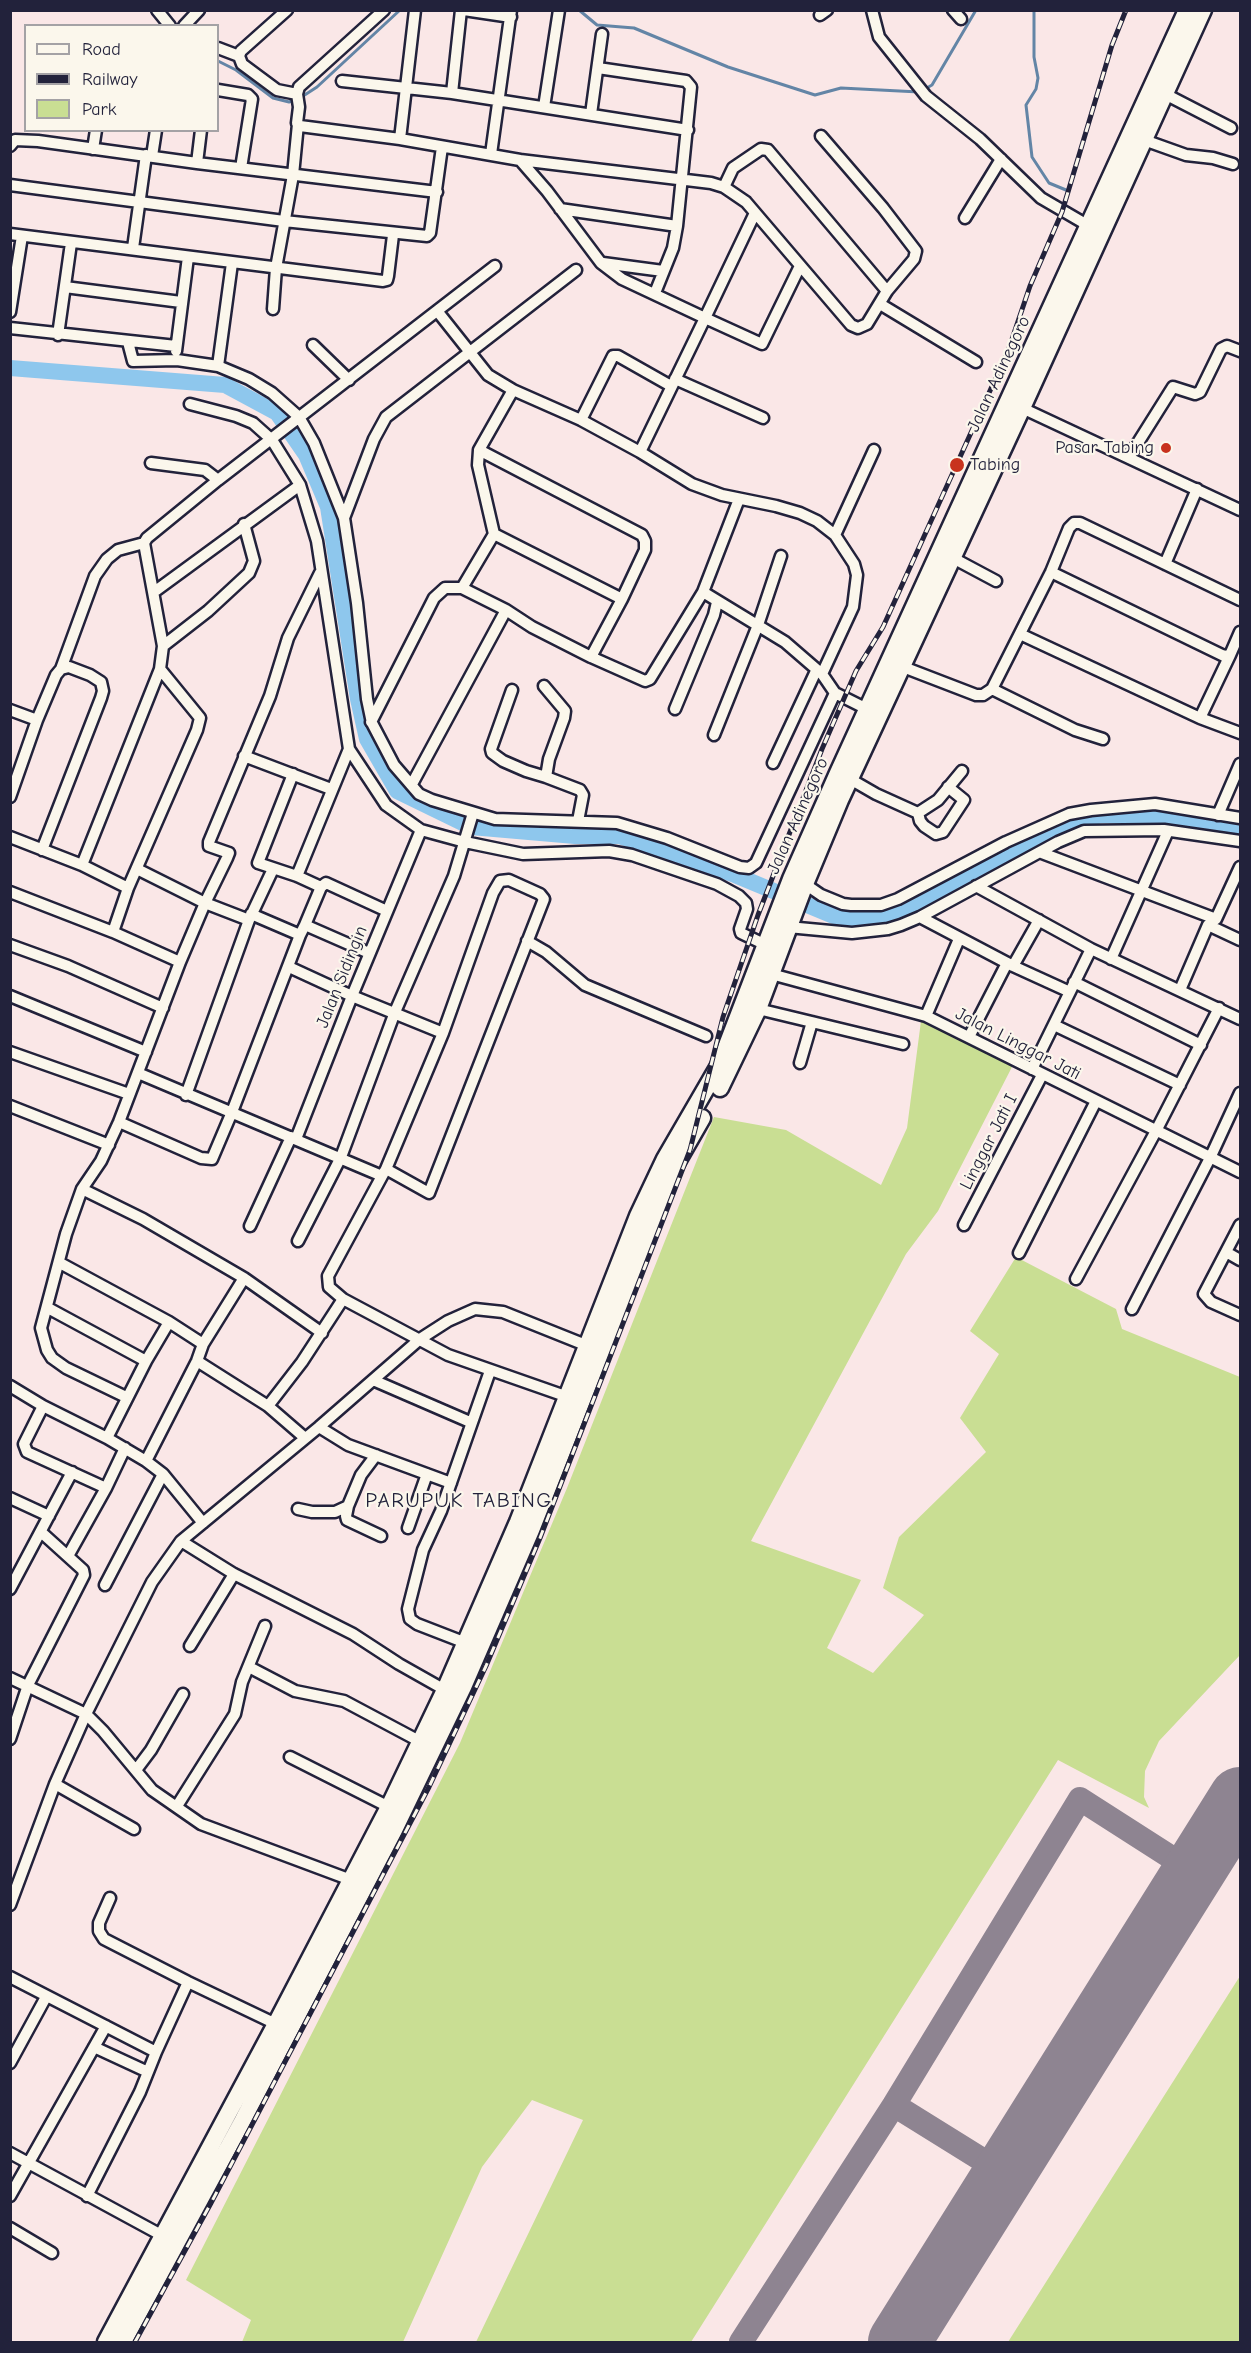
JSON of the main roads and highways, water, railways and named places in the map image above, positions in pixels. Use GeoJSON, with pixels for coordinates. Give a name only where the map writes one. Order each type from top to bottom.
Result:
{"type":"FeatureCollection","features":[{"type":"Feature","properties":{"kind":"highway","name":"Jalan Adinegoro"},"geometry":{"type":"LineString","coordinates":[[785,922],[834,797],[1187,10]]}},
{"type":"Feature","properties":{"kind":"highway","name":"Jalan Adinegoro"},"geometry":{"type":"LineString","coordinates":[[844,776],[867,709],[895,664],[951,557],[1022,408],[1203,10]]}},
{"type":"Feature","properties":{"kind":"highway"},"geometry":{"type":"LineString","coordinates":[[106,2343],[125,2323],[387,1826],[463,1687],[670,1162],[719,1066],[766,945],[785,922]]}},
{"type":"Feature","properties":{"kind":"highway"},"geometry":{"type":"LineString","coordinates":[[236,2116],[276,2024],[351,1880],[387,1826],[389,1806],[466,1643],[525,1526],[568,1397],[638,1216],[729,1071],[758,1009],[771,974],[785,922]]}},
{"type":"Feature","properties":{"kind":"highway"},"geometry":{"type":"LineString","coordinates":[[123,2343],[125,2323],[163,2236],[220,2146]]}},
{"type":"Feature","properties":{"kind":"waterway"},"geometry":{"type":"LineString","coordinates":[[300,98],[317,87],[400,10]]}},
{"type":"Feature","properties":{"kind":"waterway"},"geometry":{"type":"LineString","coordinates":[[579,10],[597,25],[634,28],[728,67],[815,95],[841,88],[919,92]]}},
{"type":"Feature","properties":{"kind":"waterway"},"geometry":{"type":"LineString","coordinates":[[925,89],[932,85],[976,10]]}},
{"type":"Feature","properties":{"kind":"waterway"},"geometry":{"type":"LineString","coordinates":[[1034,10],[1034,57],[1038,78],[1036,89],[1026,105],[1032,157],[1049,183],[1066,190]]}},
{"type":"Feature","properties":{"kind":"waterway"},"geometry":{"type":"LineString","coordinates":[[219,62],[236,70],[273,98],[289,102],[294,100]]}},
{"type":"Feature","properties":{"kind":"waterway"},"geometry":{"type":"LineString","coordinates":[[10,368],[225,385],[277,413],[306,455],[328,507],[358,699],[367,739],[397,791],[471,827],[575,836],[619,836],[735,875],[841,919],[879,919],[897,914],[1040,835],[1101,815],[1159,817],[1240,828]]}},
{"type":"Feature","properties":{"kind":"railway"},"geometry":{"type":"LineString","coordinates":[[135,2342],[211,2203],[429,1787],[486,1666],[540,1538],[690,1150],[723,1017],[758,915],[822,749],[856,671],[883,627],[1008,351],[1030,286],[1062,212],[1112,45],[1126,10]]}},
{"type":"Feature","properties":{"kind":"place","name":"Pasar Tabing"},"geometry":{"type":"Point","coordinates":[1166,448]}},
{"type":"Feature","properties":{"kind":"place","name":"Tabing"},"geometry":{"type":"Point","coordinates":[957,465]}},
{"type":"Feature","properties":{"kind":"district","name":"PARUPUK TABING"},"geometry":{"type":"Point","coordinates":[459,1501]}}]}
